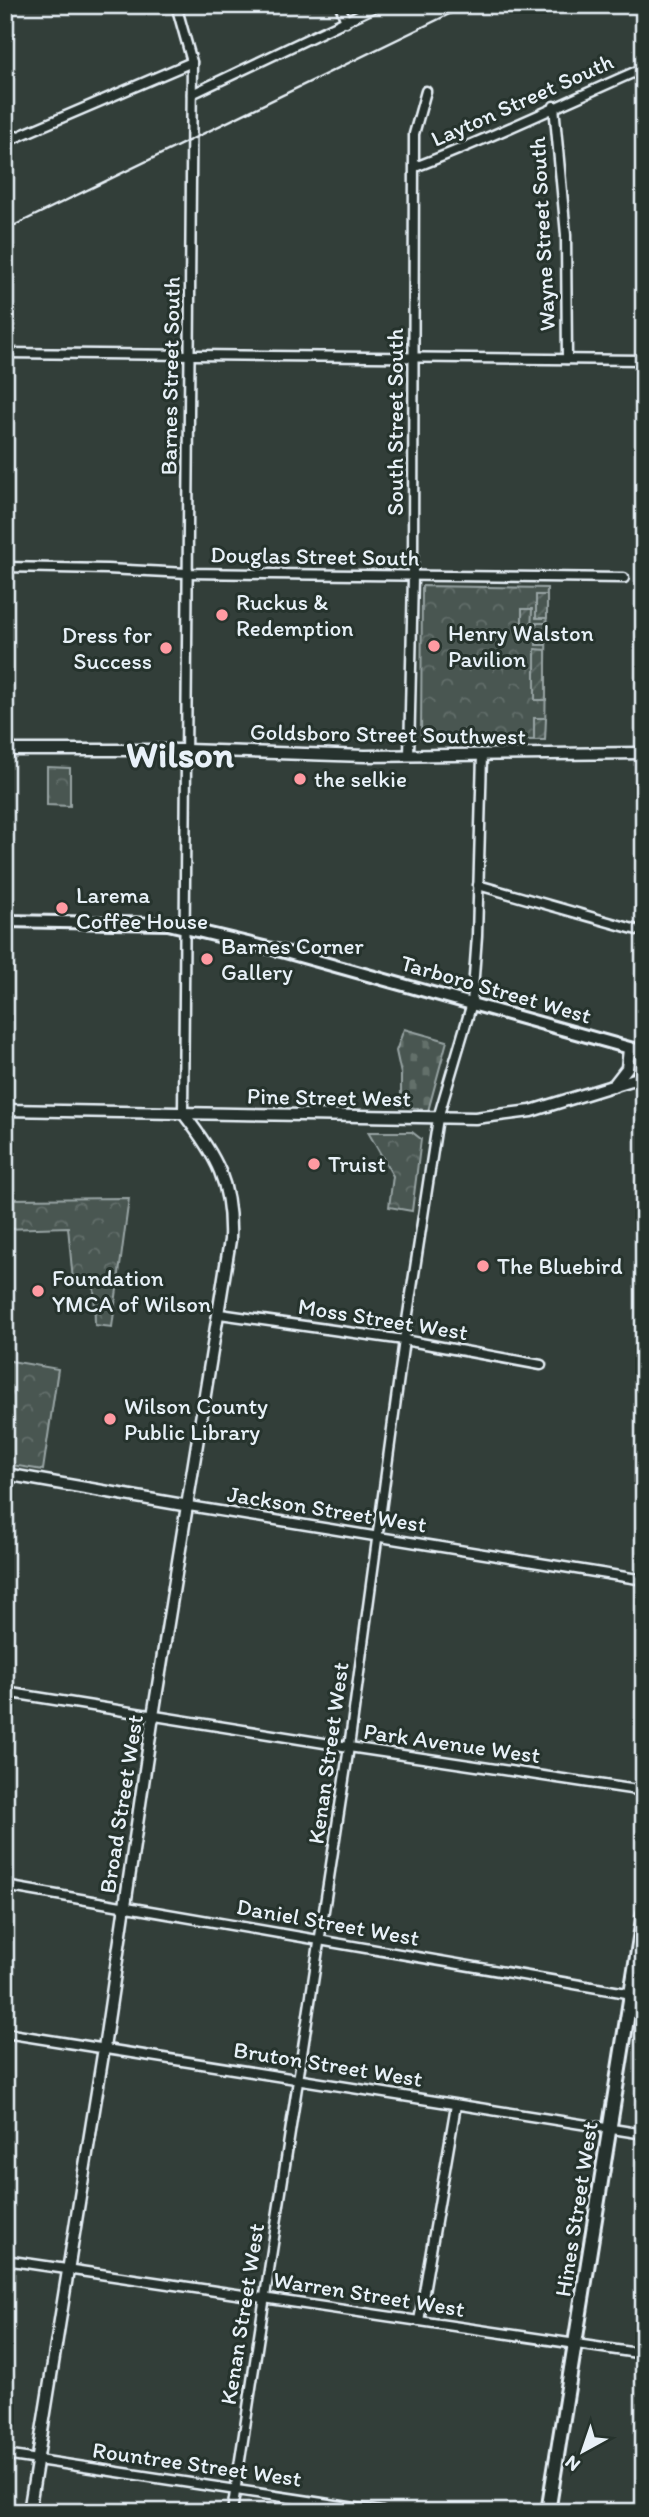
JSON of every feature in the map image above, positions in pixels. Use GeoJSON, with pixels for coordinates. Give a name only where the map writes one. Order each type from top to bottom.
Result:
{"type":"FeatureCollection","features":[{"type":"Feature","properties":{"kind":"main road","name":"Tarboro Street West"},"geometry":{"type":"LineString","coordinates":[[5,921],[168,924],[285,952],[644,1052]]}},
{"type":"Feature","properties":{"kind":"main road","name":"Hines Street West"},"geometry":{"type":"LineString","coordinates":[[548,2512],[610,2129],[637,1994],[644,1913]]}},
{"type":"Feature","properties":{"kind":"street","name":"Barnes Street South"},"geometry":{"type":"LineString","coordinates":[[176,5],[192,62],[183,1113]]}},
{"type":"Feature","properties":{"kind":"street"},"geometry":{"type":"LineString","coordinates":[[340,5],[346,22]]}},
{"type":"Feature","properties":{"kind":"street"},"geometry":{"type":"LineString","coordinates":[[192,94],[379,5]]}},
{"type":"Feature","properties":{"kind":"street"},"geometry":{"type":"LineString","coordinates":[[5,142],[192,62]]}},
{"type":"Feature","properties":{"kind":"street","name":"Layton Street South"},"geometry":{"type":"LineString","coordinates":[[415,167],[489,138],[554,106],[644,68]]}},
{"type":"Feature","properties":{"kind":"street","name":"South Street South"},"geometry":{"type":"LineString","coordinates":[[409,756],[415,357],[414,134],[426,91]]}},
{"type":"Feature","properties":{"kind":"street","name":"Wayne Street South"},"geometry":{"type":"LineString","coordinates":[[554,106],[566,235],[567,359]]}},
{"type":"Feature","properties":{"kind":"street"},"geometry":{"type":"LineString","coordinates":[[5,354],[644,359]]}},
{"type":"Feature","properties":{"kind":"street","name":"Douglas Street South"},"geometry":{"type":"LineString","coordinates":[[5,567],[187,573],[624,578]]}},
{"type":"Feature","properties":{"kind":"street","name":"Goldsboro Street Southwest"},"geometry":{"type":"LineString","coordinates":[[5,750],[186,750],[409,756],[644,753]]}},
{"type":"Feature","properties":{"kind":"street","name":"Kenan Street West"},"geometry":{"type":"LineString","coordinates":[[232,2512],[349,1747],[404,1340],[438,1118],[472,1003],[482,755]]}},
{"type":"Feature","properties":{"kind":"street"},"geometry":{"type":"LineString","coordinates":[[478,885],[644,932]]}},
{"type":"Feature","properties":{"kind":"street"},"geometry":{"type":"LineString","coordinates":[[613,1086],[627,1068],[629,1049]]}},
{"type":"Feature","properties":{"kind":"street","name":"Pine Street West"},"geometry":{"type":"LineString","coordinates":[[5,1110],[438,1118],[505,1116],[613,1086],[638,1078],[644,1072]]}},
{"type":"Feature","properties":{"kind":"street","name":"Broad Street West"},"geometry":{"type":"LineString","coordinates":[[29,2512],[230,1240],[230,1205],[225,1182],[216,1160],[183,1113]]}},
{"type":"Feature","properties":{"kind":"street","name":"Moss Street West"},"geometry":{"type":"LineString","coordinates":[[220,1314],[404,1340],[541,1365]]}},
{"type":"Feature","properties":{"kind":"street","name":"Jackson Street West"},"geometry":{"type":"LineString","coordinates":[[5,1474],[644,1580]]}},
{"type":"Feature","properties":{"kind":"street","name":"Park Avenue West"},"geometry":{"type":"LineString","coordinates":[[5,1692],[644,1791]]}},
{"type":"Feature","properties":{"kind":"street","name":"Daniel Street West"},"geometry":{"type":"LineString","coordinates":[[5,1886],[637,1994]]}},
{"type":"Feature","properties":{"kind":"street","name":"Bruton Street West"},"geometry":{"type":"LineString","coordinates":[[5,2033],[644,2134]]}},
{"type":"Feature","properties":{"kind":"street"},"geometry":{"type":"LineString","coordinates":[[419,2322],[456,2105]]}},
{"type":"Feature","properties":{"kind":"street","name":"Warren Street West"},"geometry":{"type":"LineString","coordinates":[[5,2260],[644,2354]]}},
{"type":"Feature","properties":{"kind":"street","name":"Rountree Street West"},"geometry":{"type":"LineString","coordinates":[[5,2455],[382,2512]]}},
{"type":"Feature","properties":{"kind":"green space"},"geometry":{"type":"Polygon","coordinates":[[[422,586],[547,588],[545,740],[421,739],[422,586]]]}},
{"type":"Feature","properties":{"kind":"green space"},"geometry":{"type":"Polygon","coordinates":[[[536,595],[547,595],[547,618],[536,618],[536,595]]]}},
{"type":"Feature","properties":{"kind":"green space"},"geometry":{"type":"Polygon","coordinates":[[[522,609],[532,609],[531,632],[522,632],[522,609]]]}},
{"type":"Feature","properties":{"kind":"green space"},"geometry":{"type":"Polygon","coordinates":[[[536,623],[547,623],[546,645],[536,645],[536,623]]]}},
{"type":"Feature","properties":{"kind":"green space"},"geometry":{"type":"Polygon","coordinates":[[[535,649],[546,650],[546,700],[535,700],[535,649]]]}},
{"type":"Feature","properties":{"kind":"green space"},"geometry":{"type":"Polygon","coordinates":[[[534,718],[546,718],[545,740],[534,740],[534,718]]]}},
{"type":"Feature","properties":{"kind":"green space"},"geometry":{"type":"Polygon","coordinates":[[[47,767],[70,768],[70,806],[47,805],[47,767]]]}},
{"type":"Feature","properties":{"kind":"green space"},"geometry":{"type":"Polygon","coordinates":[[[404,1029],[447,1041],[428,1111],[401,1105],[401,1074],[396,1051],[404,1029]]]}},
{"type":"Feature","properties":{"kind":"green space"},"geometry":{"type":"Polygon","coordinates":[[[368,1132],[412,1132],[421,1139],[412,1211],[389,1207],[393,1176],[368,1132]]]}},
{"type":"Feature","properties":{"kind":"green space"},"geometry":{"type":"Polygon","coordinates":[[[129,1198],[112,1327],[95,1325],[94,1283],[73,1281],[68,1227],[5,1229],[5,1199],[129,1198]]]}},
{"type":"Feature","properties":{"kind":"green space"},"geometry":{"type":"Polygon","coordinates":[[[5,1360],[58,1369],[43,1470],[5,1464],[5,1360]]]}},
{"type":"Feature","properties":{"kind":"railway"},"geometry":{"type":"LineString","coordinates":[[5,230],[468,5]]}},
{"type":"Feature","properties":{"kind":"place","name":"Ruckus & Redemption"},"geometry":{"type":"Point","coordinates":[222,615]}},
{"type":"Feature","properties":{"kind":"place","name":"Henry Walston Pavilion"},"geometry":{"type":"Point","coordinates":[434,646]}},
{"type":"Feature","properties":{"kind":"place","name":"Dress for Success"},"geometry":{"type":"Point","coordinates":[166,648]}},
{"type":"Feature","properties":{"kind":"place","name":"the selkie"},"geometry":{"type":"Point","coordinates":[300,779]}},
{"type":"Feature","properties":{"kind":"place","name":"Larema Coffee House"},"geometry":{"type":"Point","coordinates":[62,908]}},
{"type":"Feature","properties":{"kind":"place","name":"Barnes Corner Gallery"},"geometry":{"type":"Point","coordinates":[207,959]}},
{"type":"Feature","properties":{"kind":"place","name":"Truist"},"geometry":{"type":"Point","coordinates":[314,1164]}},
{"type":"Feature","properties":{"kind":"place","name":"The Bluebird"},"geometry":{"type":"Point","coordinates":[483,1266]}},
{"type":"Feature","properties":{"kind":"place","name":"Foundation YMCA of Wilson"},"geometry":{"type":"Point","coordinates":[38,1291]}},
{"type":"Feature","properties":{"kind":"place","name":"Wilson County Public Library"},"geometry":{"type":"Point","coordinates":[110,1419]}},
{"type":"Feature","properties":{"kind":"district","name":"Wilson"},"geometry":{"type":"Point","coordinates":[180,754]}}]}
